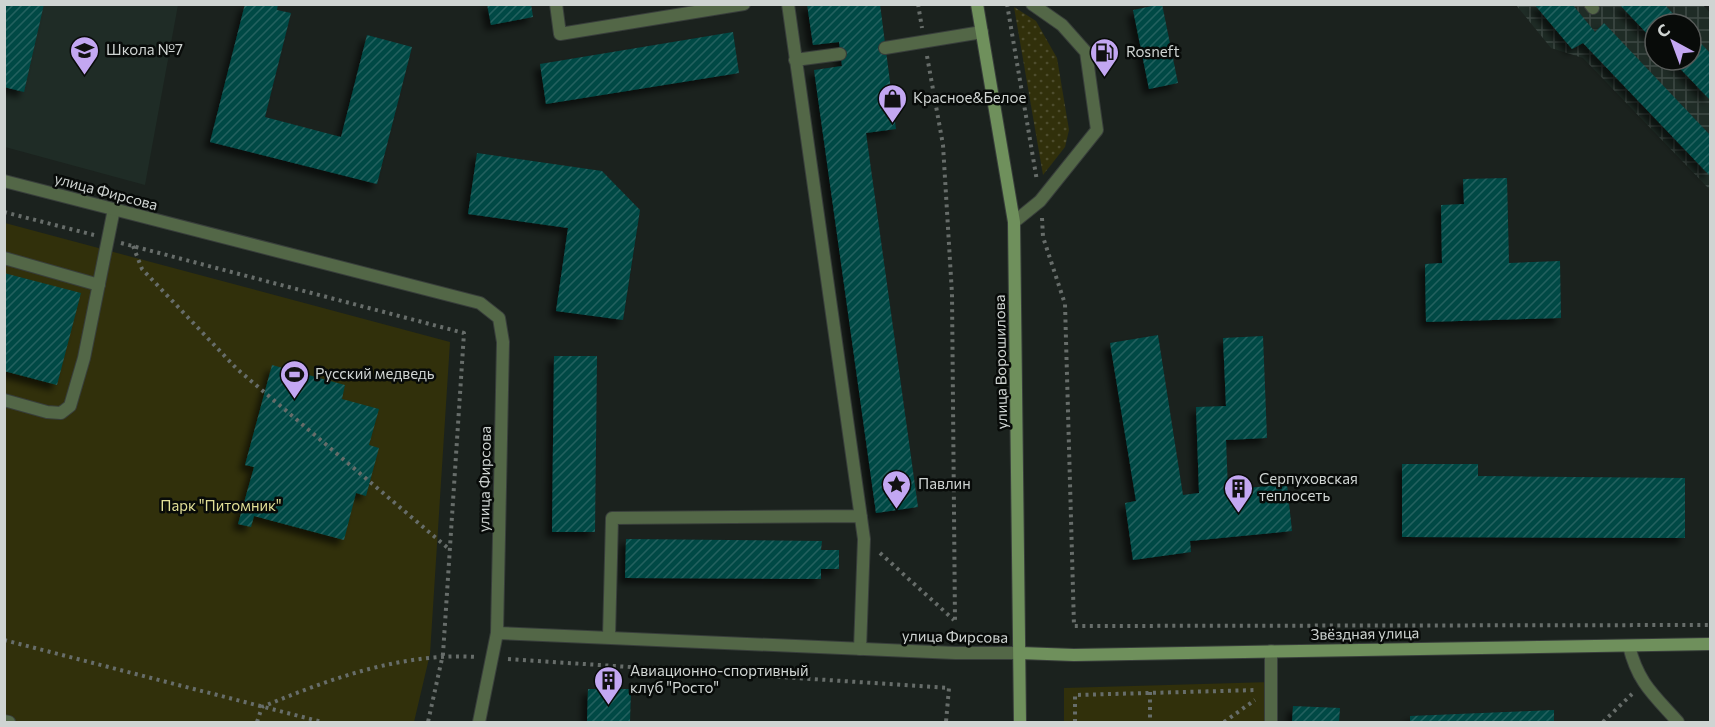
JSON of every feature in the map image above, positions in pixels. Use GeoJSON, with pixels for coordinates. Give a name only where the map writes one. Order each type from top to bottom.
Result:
{"type":"FeatureCollection","features":[{"type":"Feature","properties":{"kind":"main road","name":"улица Ворошилова"},"geometry":{"type":"LineString","coordinates":[[977,4],[1014,222],[1020,723]]}},
{"type":"Feature","properties":{"kind":"main road","name":"Звёздная улица"},"geometry":{"type":"LineString","coordinates":[[1020,653],[1074,655],[1710,644]]}},
{"type":"Feature","properties":{"kind":"street"},"geometry":{"type":"LineString","coordinates":[[556,4],[560,34],[744,4]]}},
{"type":"Feature","properties":{"kind":"street"},"geometry":{"type":"LineString","coordinates":[[788,4],[864,539],[860,649]]}},
{"type":"Feature","properties":{"kind":"street"},"geometry":{"type":"LineString","coordinates":[[1014,222],[1040,201],[1097,130],[1086,52],[1062,25],[1032,4]]}},
{"type":"Feature","properties":{"kind":"street"},"geometry":{"type":"LineString","coordinates":[[885,48],[982,32]]}},
{"type":"Feature","properties":{"kind":"street"},"geometry":{"type":"LineString","coordinates":[[795,60],[840,54]]}},
{"type":"Feature","properties":{"kind":"street","name":"улица Фирсова"},"geometry":{"type":"LineString","coordinates":[[4,181],[480,303],[499,318],[503,342],[497,633],[860,649],[1020,653]]}},
{"type":"Feature","properties":{"kind":"street"},"geometry":{"type":"LineString","coordinates":[[4,400],[47,412],[61,413],[70,406],[84,358],[114,209]]}},
{"type":"Feature","properties":{"kind":"street"},"geometry":{"type":"LineString","coordinates":[[4,258],[99,285]]}},
{"type":"Feature","properties":{"kind":"street"},"geometry":{"type":"LineString","coordinates":[[609,637],[612,518],[861,516]]}},
{"type":"Feature","properties":{"kind":"street"},"geometry":{"type":"LineString","coordinates":[[479,723],[497,633]]}},
{"type":"Feature","properties":{"kind":"street"},"geometry":{"type":"LineString","coordinates":[[1629,646],[1635,669],[1678,723]]}},
{"type":"Feature","properties":{"kind":"street"},"geometry":{"type":"LineString","coordinates":[[1271,651],[1271,723]]}},
{"type":"Feature","properties":{"kind":"street"},"geometry":{"type":"LineString","coordinates":[[4,721],[9,723]]}},
{"type":"Feature","properties":{"kind":"path"},"geometry":{"type":"LineString","coordinates":[[864,539],[955,621],[952,294],[943,145],[918,4]]}},
{"type":"Feature","properties":{"kind":"path"},"geometry":{"type":"LineString","coordinates":[[1007,4],[1040,201],[1043,237],[1065,304],[1074,626],[1710,625]]}},
{"type":"Feature","properties":{"kind":"path"},"geometry":{"type":"LineString","coordinates":[[4,212],[464,333],[443,654],[428,723]]}},
{"type":"Feature","properties":{"kind":"path"},"geometry":{"type":"LineString","coordinates":[[134,246],[142,269],[237,369],[450,549]]}},
{"type":"Feature","properties":{"kind":"path"},"geometry":{"type":"LineString","coordinates":[[4,640],[322,723]]}},
{"type":"Feature","properties":{"kind":"path"},"geometry":{"type":"LineString","coordinates":[[262,707],[332,678],[443,654],[949,688],[946,723]]}},
{"type":"Feature","properties":{"kind":"path"},"geometry":{"type":"LineString","coordinates":[[1076,722],[1075,695],[1271,689]]}},
{"type":"Feature","properties":{"kind":"path"},"geometry":{"type":"LineString","coordinates":[[1224,723],[1271,689]]}},
{"type":"Feature","properties":{"kind":"path"},"geometry":{"type":"LineString","coordinates":[[1150,693],[1150,723]]}},
{"type":"Feature","properties":{"kind":"path"},"geometry":{"type":"LineString","coordinates":[[257,723],[262,707]]}},
{"type":"Feature","properties":{"kind":"shaded area","name":"Школа №7"},"geometry":{"type":"Polygon","coordinates":[[[4,5],[178,5],[145,185],[5,147],[4,5]]]}},
{"type":"Feature","properties":{"kind":"shaded area"},"geometry":{"type":"Polygon","coordinates":[[[1516,5],[1703,5],[1710,13],[1710,190],[1583,58],[1551,48],[1516,5]]]}},
{"type":"Feature","properties":{"kind":"green space"},"geometry":{"type":"Polygon","coordinates":[[[1014,7],[1036,21],[1057,58],[1069,130],[1065,147],[1043,175],[1014,7]]]}},
{"type":"Feature","properties":{"kind":"green space","name":"Парк \"Питомник\""},"geometry":{"type":"Polygon","coordinates":[[[5,223],[450,342],[430,654],[414,722],[5,722],[5,223]]]}},
{"type":"Feature","properties":{"kind":"green space"},"geometry":{"type":"Polygon","coordinates":[[[1271,682],[1271,722],[1064,722],[1064,688],[1271,682]]]}},
{"type":"Feature","properties":{"kind":"building"},"geometry":{"type":"Polygon","coordinates":[[[4,4],[44,4],[24,92],[4,87],[4,4]]]}},
{"type":"Feature","properties":{"kind":"building"},"geometry":{"type":"Polygon","coordinates":[[[245,4],[278,4],[277,10],[291,13],[265,117],[341,137],[367,35],[412,47],[377,184],[210,142],[245,4]]]}},
{"type":"Feature","properties":{"kind":"building"},"geometry":{"type":"Polygon","coordinates":[[[487,4],[531,4],[533,17],[491,25],[487,4]]]}},
{"type":"Feature","properties":{"kind":"building"},"geometry":{"type":"Polygon","coordinates":[[[807,4],[880,4],[896,129],[866,133],[918,507],[876,513],[814,70],[842,66],[839,42],[813,45],[807,4]]]}},
{"type":"Feature","properties":{"kind":"building"},"geometry":{"type":"Polygon","coordinates":[[[1162,4],[1178,83],[1149,89],[1133,10],[1162,4]]]}},
{"type":"Feature","properties":{"kind":"building"},"geometry":{"type":"Polygon","coordinates":[[[1534,4],[1572,4],[1595,32],[1604,23],[1643,64],[1643,72],[1650,72],[1710,135],[1710,176],[1583,43],[1572,49],[1534,4]]]}},
{"type":"Feature","properties":{"kind":"building"},"geometry":{"type":"Polygon","coordinates":[[[1619,4],[1664,4],[1672,12],[1643,12],[1643,29],[1619,4]]]}},
{"type":"Feature","properties":{"kind":"building"},"geometry":{"type":"Polygon","coordinates":[[[733,32],[739,73],[546,104],[540,64],[733,32]]]}},
{"type":"Feature","properties":{"kind":"building"},"geometry":{"type":"Polygon","coordinates":[[[1703,46],[1710,53],[1710,100],[1683,72],[1703,72],[1703,46]]]}},
{"type":"Feature","properties":{"kind":"building"},"geometry":{"type":"Polygon","coordinates":[[[477,153],[602,171],[640,210],[623,320],[556,311],[568,228],[468,214],[477,153]]]}},
{"type":"Feature","properties":{"kind":"building"},"geometry":{"type":"Polygon","coordinates":[[[1507,178],[1509,263],[1560,261],[1561,318],[1426,322],[1425,264],[1442,263],[1441,205],[1464,204],[1463,179],[1507,178]]]}},
{"type":"Feature","properties":{"kind":"building"},"geometry":{"type":"Polygon","coordinates":[[[4,273],[81,293],[57,385],[4,371],[4,273]]]}},
{"type":"Feature","properties":{"kind":"building"},"geometry":{"type":"Polygon","coordinates":[[[1158,335],[1183,495],[1199,493],[1196,407],[1226,406],[1223,338],[1263,336],[1267,438],[1226,440],[1228,490],[1287,484],[1292,531],[1190,541],[1191,552],[1133,560],[1125,503],[1136,501],[1110,343],[1158,335]]]}},
{"type":"Feature","properties":{"kind":"building"},"geometry":{"type":"Polygon","coordinates":[[[554,356],[597,356],[595,532],[552,532],[554,356]]]}},
{"type":"Feature","properties":{"kind":"building"},"geometry":{"type":"Polygon","coordinates":[[[272,365],[345,385],[342,399],[379,409],[369,445],[379,448],[366,496],[356,493],[344,540],[254,516],[251,527],[238,524],[254,467],[245,465],[272,365]]]}},
{"type":"Feature","properties":{"kind":"building"},"geometry":{"type":"Polygon","coordinates":[[[1402,464],[1478,464],[1478,476],[1685,478],[1685,538],[1402,537],[1402,464]]]}},
{"type":"Feature","properties":{"kind":"building"},"geometry":{"type":"Polygon","coordinates":[[[626,539],[822,541],[821,550],[839,550],[839,569],[821,569],[821,579],[625,578],[626,539]]]}},
{"type":"Feature","properties":{"kind":"building","name":"Авиационно-спортивный клуб \"Росто\""},"geometry":{"type":"Polygon","coordinates":[[[588,689],[631,689],[630,722],[587,722],[588,689]]]}},
{"type":"Feature","properties":{"kind":"building"},"geometry":{"type":"Polygon","coordinates":[[[1293,706],[1340,708],[1339,722],[1292,722],[1293,706]]]}},
{"type":"Feature","properties":{"kind":"building"},"geometry":{"type":"Polygon","coordinates":[[[1554,710],[1554,722],[1410,722],[1410,716],[1554,710]]]}},
{"type":"Feature","properties":{"kind":"place","name":"Школа №7"},"geometry":{"type":"Point","coordinates":[85,76]}},
{"type":"Feature","properties":{"kind":"place","name":"Rosneft"},"geometry":{"type":"Point","coordinates":[1105,78]}},
{"type":"Feature","properties":{"kind":"place","name":"Красное&Белое"},"geometry":{"type":"Point","coordinates":[892,124]}},
{"type":"Feature","properties":{"kind":"place","name":"Русский медведь"},"geometry":{"type":"Point","coordinates":[294,400]}},
{"type":"Feature","properties":{"kind":"place","name":"Павлин"},"geometry":{"type":"Point","coordinates":[897,510]}},
{"type":"Feature","properties":{"kind":"place","name":"Серпуховская теплосеть"},"geometry":{"type":"Point","coordinates":[1238,514]}},
{"type":"Feature","properties":{"kind":"place","name":"Авиационно-спортивный клуб \"Росто\""},"geometry":{"type":"Point","coordinates":[609,706]}}]}
